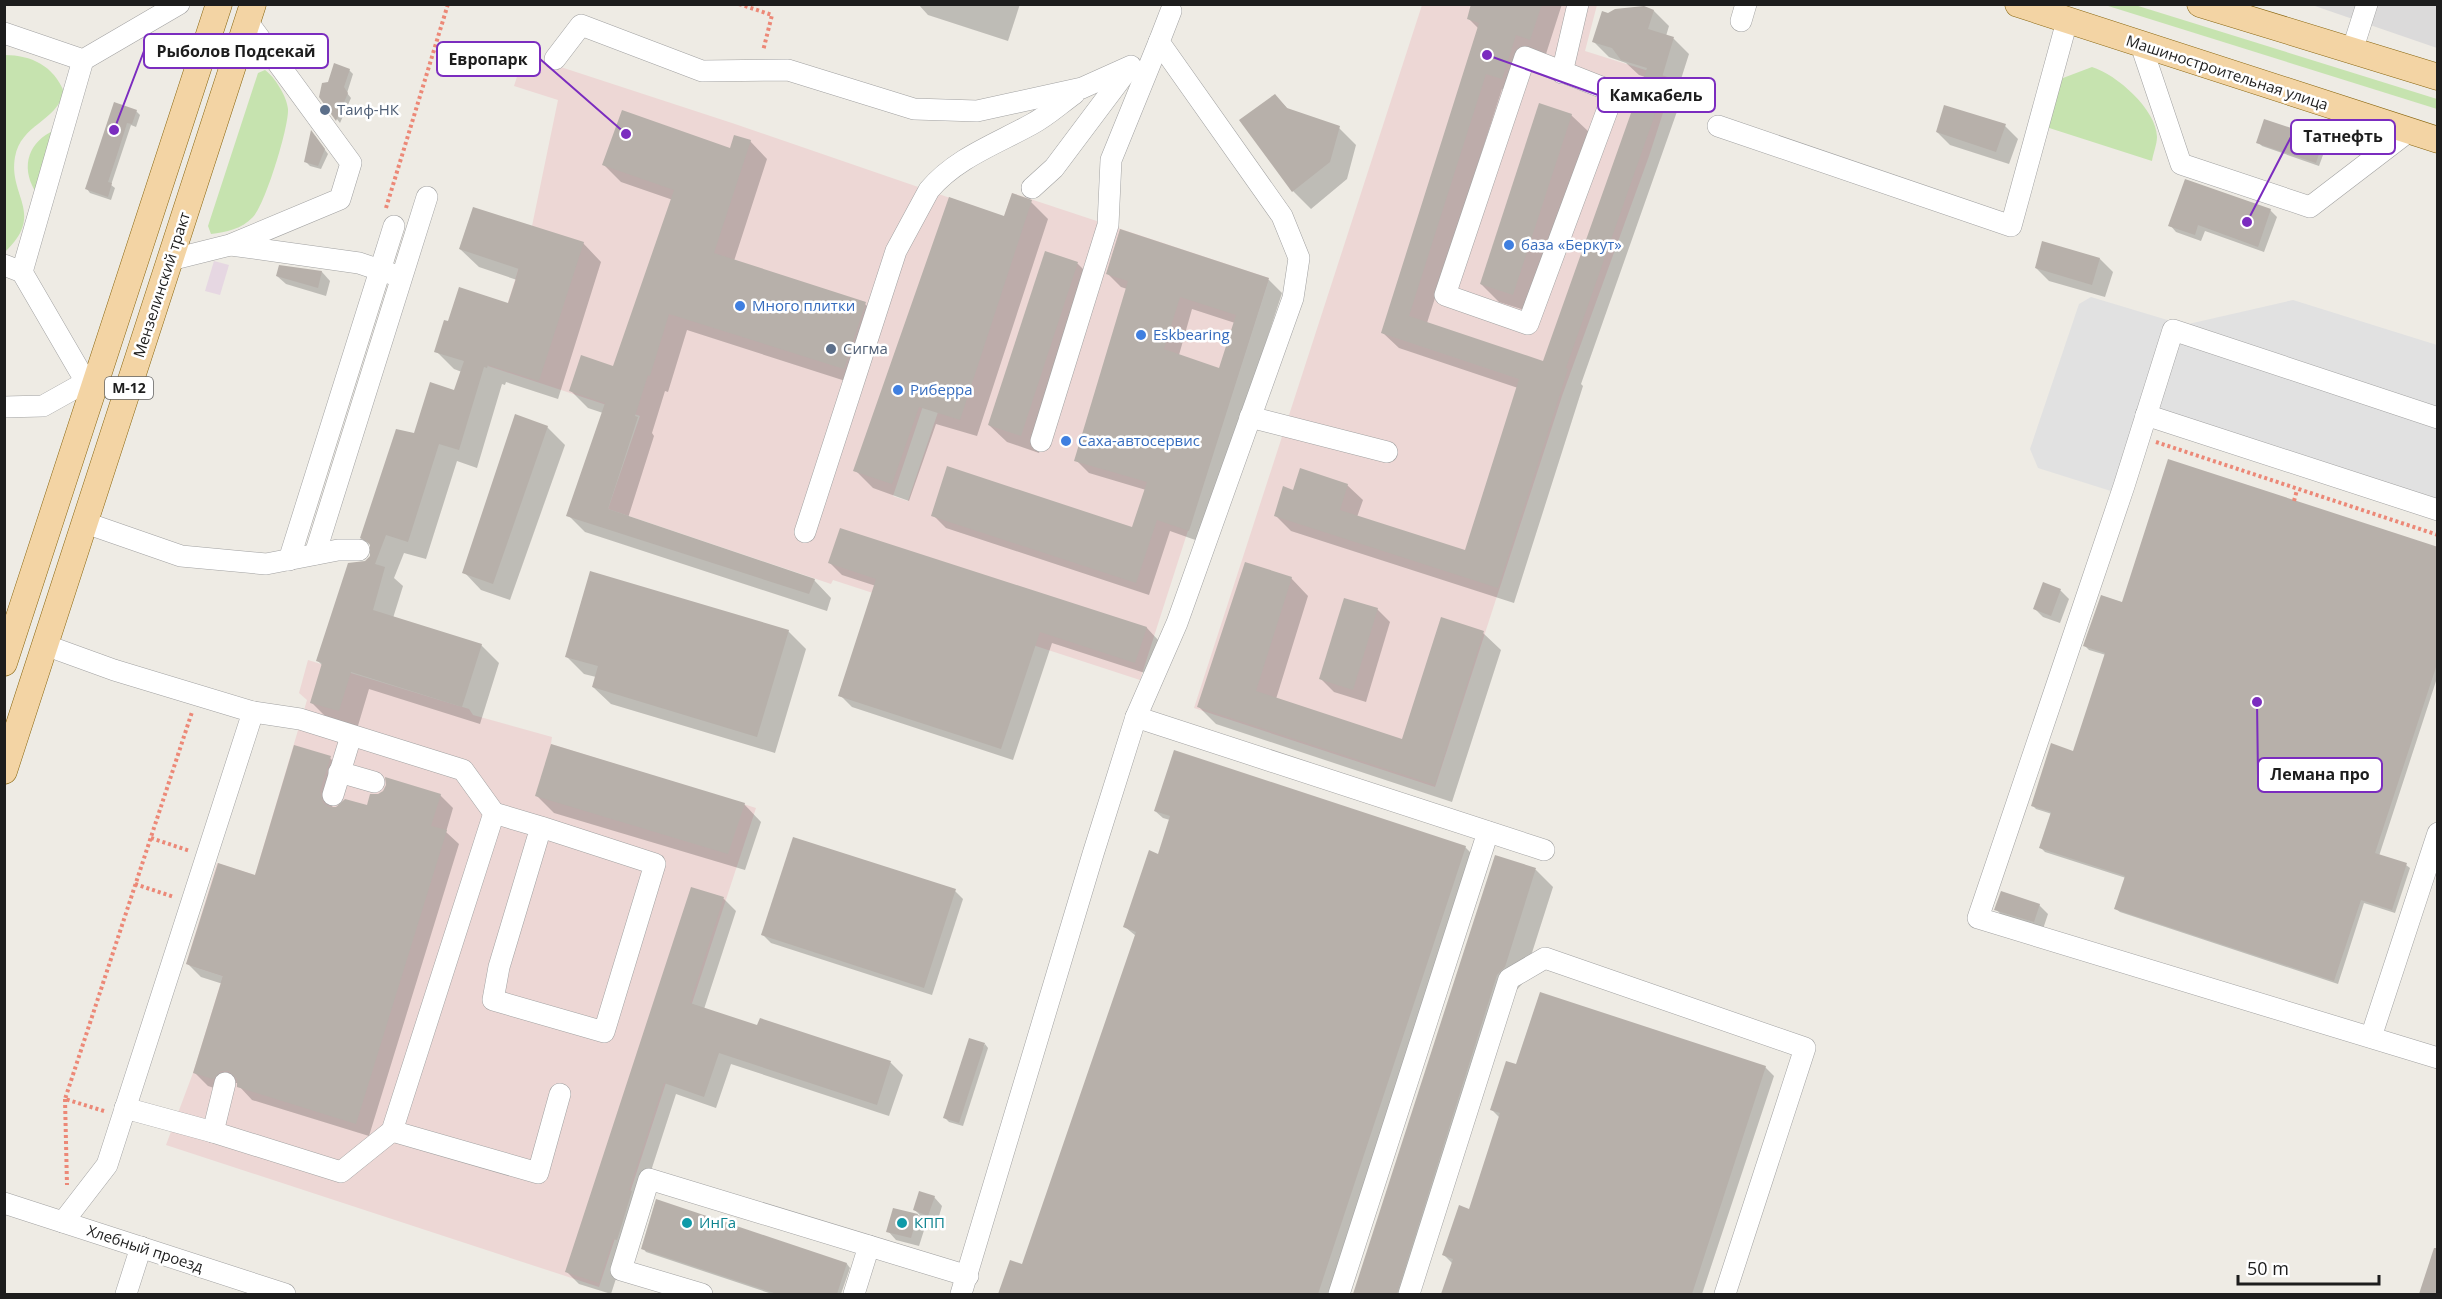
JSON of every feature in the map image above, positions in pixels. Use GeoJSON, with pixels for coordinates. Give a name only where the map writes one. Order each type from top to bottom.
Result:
{"type":"FeatureCollection","features":[{"type":"Feature","properties":{"kind":"main road","name":"М-12"},"geometry":{"type":"LineString","coordinates":[[4,663],[92,383],[219,4]]}},
{"type":"Feature","properties":{"kind":"main road","name":"Машиностроительная улица"},"geometry":{"type":"LineString","coordinates":[[2018,4],[2438,140]]}},
{"type":"Feature","properties":{"kind":"main road"},"geometry":{"type":"LineString","coordinates":[[2209,6],[2438,77]]}},
{"type":"Feature","properties":{"kind":"main road","name":"Мензелинский тракт"},"geometry":{"type":"LineString","coordinates":[[4,771],[250,13]]}},
{"type":"Feature","properties":{"kind":"street"},"geometry":{"type":"LineString","coordinates":[[4,408],[43,406],[92,383],[13,268],[83,60],[179,4]]}},
{"type":"Feature","properties":{"kind":"street"},"geometry":{"type":"LineString","coordinates":[[1562,73],[1578,4]]}},
{"type":"Feature","properties":{"kind":"street"},"geometry":{"type":"LineString","coordinates":[[2352,51],[2367,4]]}},
{"type":"Feature","properties":{"kind":"street"},"geometry":{"type":"LineString","coordinates":[[1041,441],[1108,225],[1111,160],[1173,8]]}},
{"type":"Feature","properties":{"kind":"street"},"geometry":{"type":"LineString","coordinates":[[1032,188],[1054,168],[1173,8]]}},
{"type":"Feature","properties":{"kind":"street"},"geometry":{"type":"LineString","coordinates":[[170,260],[230,245],[340,199],[351,163],[250,13]]}},
{"type":"Feature","properties":{"kind":"street"},"geometry":{"type":"LineString","coordinates":[[1718,126],[2011,226],[2067,21]]}},
{"type":"Feature","properties":{"kind":"street"},"geometry":{"type":"LineString","coordinates":[[555,59],[581,25],[702,71],[788,70],[914,109],[977,111],[1082,88],[1131,66]]}},
{"type":"Feature","properties":{"kind":"street"},"geometry":{"type":"LineString","coordinates":[[4,33],[83,60]]}},
{"type":"Feature","properties":{"kind":"street"},"geometry":{"type":"LineString","coordinates":[[702,1294],[621,1270],[650,1179],[869,1246],[965,1285],[1093,854],[1137,717],[1177,623],[1293,298],[1299,258],[1282,216],[1158,42]]}},
{"type":"Feature","properties":{"kind":"street"},"geometry":{"type":"LineString","coordinates":[[2141,45],[2181,164],[2310,207],[2408,132]]}},
{"type":"Feature","properties":{"kind":"street"},"geometry":{"type":"LineString","coordinates":[[1525,57],[1562,73],[1614,92],[1528,324],[1445,295],[1525,57]]}},
{"type":"Feature","properties":{"kind":"street"},"geometry":{"type":"LineString","coordinates":[[805,532],[896,251],[929,190],[936,181],[975,153],[1034,123],[1082,88]]}},
{"type":"Feature","properties":{"kind":"street"},"geometry":{"type":"LineString","coordinates":[[315,554],[427,197]]}},
{"type":"Feature","properties":{"kind":"street"},"geometry":{"type":"LineString","coordinates":[[289,560],[380,270],[389,218]]}},
{"type":"Feature","properties":{"kind":"street"},"geometry":{"type":"LineString","coordinates":[[230,245],[359,264],[402,277]]}},
{"type":"Feature","properties":{"kind":"street"},"geometry":{"type":"LineString","coordinates":[[2438,418],[2174,330],[1978,918],[2438,1058]]}},
{"type":"Feature","properties":{"kind":"street"},"geometry":{"type":"LineString","coordinates":[[2146,415],[2438,510]]}},
{"type":"Feature","properties":{"kind":"street"},"geometry":{"type":"LineString","coordinates":[[1250,417],[1387,452]]}},
{"type":"Feature","properties":{"kind":"street"},"geometry":{"type":"LineString","coordinates":[[86,523],[182,556],[266,564],[338,550],[359,550]]}},
{"type":"Feature","properties":{"kind":"street"},"geometry":{"type":"LineString","coordinates":[[45,645],[114,670],[197,695],[254,712],[300,719],[463,770],[494,813],[541,827],[655,864],[604,1032],[494,1000],[499,966],[541,827]]}},
{"type":"Feature","properties":{"kind":"street"},"geometry":{"type":"LineString","coordinates":[[63,1222],[107,1165],[254,712]]}},
{"type":"Feature","properties":{"kind":"street"},"geometry":{"type":"LineString","coordinates":[[1137,717],[1544,850]]}},
{"type":"Feature","properties":{"kind":"street"},"geometry":{"type":"LineString","coordinates":[[333,795],[351,736]]}},
{"type":"Feature","properties":{"kind":"street"},"geometry":{"type":"LineString","coordinates":[[339,772],[374,782]]}},
{"type":"Feature","properties":{"kind":"street"},"geometry":{"type":"LineString","coordinates":[[124,1113],[213,1132],[341,1172],[392,1131],[494,813]]}},
{"type":"Feature","properties":{"kind":"street"},"geometry":{"type":"LineString","coordinates":[[1339,1294],[1488,832]]}},
{"type":"Feature","properties":{"kind":"street"},"geometry":{"type":"LineString","coordinates":[[2371,1037],[2438,833]]}},
{"type":"Feature","properties":{"kind":"street"},"geometry":{"type":"LineString","coordinates":[[1409,1294],[1509,979],[1545,958],[1805,1048],[1725,1294]]}},
{"type":"Feature","properties":{"kind":"street"},"geometry":{"type":"LineString","coordinates":[[213,1132],[225,1083]]}},
{"type":"Feature","properties":{"kind":"street"},"geometry":{"type":"LineString","coordinates":[[392,1131],[538,1173],[560,1094]]}},
{"type":"Feature","properties":{"kind":"street","name":"Хлебный проезд"},"geometry":{"type":"LineString","coordinates":[[4,1203],[285,1294]]}},
{"type":"Feature","properties":{"kind":"street"},"geometry":{"type":"LineString","coordinates":[[854,1294],[869,1246]]}},
{"type":"Feature","properties":{"kind":"street"},"geometry":{"type":"LineString","coordinates":[[126,1294],[141,1247]]}},
{"type":"Feature","properties":{"kind":"path"},"geometry":{"type":"LineString","coordinates":[[389,218],[448,4]]}},
{"type":"Feature","properties":{"kind":"path"},"geometry":{"type":"LineString","coordinates":[[739,4],[772,15],[758,71]]}},
{"type":"Feature","properties":{"kind":"path"},"geometry":{"type":"LineString","coordinates":[[2140,436],[2438,536]]}},
{"type":"Feature","properties":{"kind":"path"},"geometry":{"type":"LineString","coordinates":[[2294,501],[2297,490]]}},
{"type":"Feature","properties":{"kind":"path"},"geometry":{"type":"LineString","coordinates":[[77,1203],[66,1192],[68,1142],[65,1099],[197,695]]}},
{"type":"Feature","properties":{"kind":"path"},"geometry":{"type":"LineString","coordinates":[[150,838],[207,857]]}},
{"type":"Feature","properties":{"kind":"path"},"geometry":{"type":"LineString","coordinates":[[135,884],[192,903]]}},
{"type":"Feature","properties":{"kind":"path"},"geometry":{"type":"LineString","coordinates":[[65,1099],[124,1113]]}},
{"type":"Feature","properties":{"kind":"shaded area"},"geometry":{"type":"Polygon","coordinates":[[[1422,5],[1597,5],[1585,51],[1674,79],[1649,156],[1562,396],[1435,787],[1194,708],[1422,5]]]}},
{"type":"Feature","properties":{"kind":"shaded area"},"geometry":{"type":"Polygon","coordinates":[[[2312,5],[2437,5],[2437,48],[2312,5]]]}},
{"type":"Feature","properties":{"kind":"shaded area"},"geometry":{"type":"Polygon","coordinates":[[[524,55],[735,124],[988,211],[893,496],[908,501],[1012,193],[1269,278],[1140,680],[833,580],[831,584],[608,509],[640,416],[488,366],[532,226],[558,100],[514,86],[524,55]]]}},
{"type":"Feature","properties":{"kind":"shaded area"},"geometry":{"type":"Polygon","coordinates":[[[214,261],[229,265],[220,295],[205,291],[214,261]]]}},
{"type":"Feature","properties":{"kind":"shaded area"},"geometry":{"type":"Polygon","coordinates":[[[2091,297],[2184,325],[2293,300],[2437,345],[2437,504],[2141,409],[2114,492],[2038,468],[2030,449],[2079,304],[2091,297]]]}},
{"type":"Feature","properties":{"kind":"shaded area"},"geometry":{"type":"Polygon","coordinates":[[[308,660],[469,709],[473,715],[552,737],[551,744],[756,808],[599,1287],[166,1145],[193,1073],[223,976],[186,964],[217,863],[255,875],[307,700],[299,693],[308,660]]]}},
{"type":"Feature","properties":{"kind":"green space"},"geometry":{"type":"Polygon","coordinates":[[[2105,5],[2135,5],[2437,99],[2437,109],[2105,5]]]}},
{"type":"Feature","properties":{"kind":"green space"},"geometry":{"type":"Polygon","coordinates":[[[5,55],[24,57],[48,69],[60,83],[64,92],[54,110],[24,137],[18,146],[14,171],[23,205],[23,227],[17,239],[5,252],[5,55]]]}},
{"type":"Feature","properties":{"kind":"green space"},"geometry":{"type":"Polygon","coordinates":[[[2092,67],[2123,85],[2143,105],[2155,127],[2157,137],[2152,161],[2043,126],[2058,83],[2063,78],[2092,67]]]}},
{"type":"Feature","properties":{"kind":"green space"},"geometry":{"type":"Polygon","coordinates":[[[265,70],[280,88],[288,109],[285,132],[275,165],[264,198],[253,217],[239,227],[211,234],[208,226],[258,73],[265,70]]]}},
{"type":"Feature","properties":{"kind":"green space"},"geometry":{"type":"Polygon","coordinates":[[[55,130],[35,191],[28,172],[30,155],[39,141],[55,130]]]}},
{"type":"Feature","properties":{"kind":"building"},"geometry":{"type":"Polygon","coordinates":[[[1471,4],[1542,4],[1530,40],[1516,35],[1502,79],[1486,74],[1409,316],[1543,361],[1647,68],[1621,60],[1612,48],[1592,42],[1602,11],[1608,13],[1615,9],[1644,6],[1654,10],[1648,29],[1674,37],[1660,84],[1665,86],[1566,368],[1568,369],[1498,588],[1274,516],[1283,486],[1293,490],[1300,468],[1348,484],[1340,510],[1465,550],[1519,379],[1381,333],[1479,23],[1467,19],[1471,4]]]}},
{"type":"Feature","properties":{"kind":"building"},"geometry":{"type":"Polygon","coordinates":[[[334,63],[350,69],[344,87],[348,93],[336,121],[319,97],[322,83],[328,82],[334,63]]]}},
{"type":"Feature","properties":{"kind":"building"},"geometry":{"type":"Polygon","coordinates":[[[1275,94],[1287,108],[1340,126],[1330,162],[1292,192],[1239,120],[1275,94]]]}},
{"type":"Feature","properties":{"kind":"building"},"geometry":{"type":"Polygon","coordinates":[[[114,102],[137,110],[132,124],[127,123],[108,182],[112,183],[108,197],[85,189],[114,102]]]}},
{"type":"Feature","properties":{"kind":"building"},"geometry":{"type":"Polygon","coordinates":[[[1539,103],[1572,114],[1513,295],[1480,284],[1539,103]]]}},
{"type":"Feature","properties":{"kind":"building"},"geometry":{"type":"Polygon","coordinates":[[[1944,105],[2006,124],[1996,152],[1936,132],[1944,105]]]}},
{"type":"Feature","properties":{"kind":"building"},"geometry":{"type":"Polygon","coordinates":[[[622,110],[730,148],[734,135],[751,140],[714,253],[866,302],[844,369],[669,314],[635,416],[638,417],[608,509],[815,579],[809,594],[566,516],[605,403],[569,391],[581,355],[613,366],[674,190],[602,165],[622,110]]]}},
{"type":"Feature","properties":{"kind":"building"},"geometry":{"type":"Polygon","coordinates":[[[2264,119],[2324,139],[2316,163],[2256,143],[2264,119]]]}},
{"type":"Feature","properties":{"kind":"building"},"geometry":{"type":"Polygon","coordinates":[[[311,130],[325,149],[318,166],[304,162],[311,130]]]}},
{"type":"Feature","properties":{"kind":"building"},"geometry":{"type":"Polygon","coordinates":[[[2185,179],[2271,209],[2258,247],[2198,225],[2195,235],[2168,226],[2185,179]]]}},
{"type":"Feature","properties":{"kind":"building"},"geometry":{"type":"Polygon","coordinates":[[[1012,193],[1032,200],[960,420],[919,407],[892,484],[853,471],[949,197],[1004,216],[1012,193]]]}},
{"type":"Feature","properties":{"kind":"building"},"geometry":{"type":"Polygon","coordinates":[[[473,207],[584,242],[539,381],[488,365],[487,368],[484,367],[459,450],[439,444],[408,542],[386,535],[375,564],[385,567],[373,610],[482,644],[462,707],[351,672],[339,711],[310,703],[322,663],[316,661],[348,563],[365,561],[370,556],[370,544],[360,538],[396,429],[414,433],[430,382],[454,390],[464,361],[434,352],[444,320],[448,321],[459,287],[508,303],[519,269],[459,249],[473,207]]]}},
{"type":"Feature","properties":{"kind":"building"},"geometry":{"type":"Polygon","coordinates":[[[1120,229],[1269,278],[1189,531],[1157,520],[1136,583],[931,516],[947,466],[1132,527],[1147,482],[1074,461],[1128,281],[1106,274],[1120,229]],[[1180,297],[1164,349],[1219,368],[1236,315],[1180,297]]]}},
{"type":"Feature","properties":{"kind":"building"},"geometry":{"type":"Polygon","coordinates":[[[2042,241],[2100,258],[2092,285],[2035,268],[2042,241]]]}},
{"type":"Feature","properties":{"kind":"building"},"geometry":{"type":"Polygon","coordinates":[[[1045,251],[1078,262],[1021,436],[988,425],[1045,251]]]}},
{"type":"Feature","properties":{"kind":"building"},"geometry":{"type":"Polygon","coordinates":[[[279,265],[322,271],[318,288],[276,276],[279,265]]]}},
{"type":"Feature","properties":{"kind":"building"},"geometry":{"type":"Polygon","coordinates":[[[515,414],[548,426],[493,584],[462,573],[515,414]]]}},
{"type":"Feature","properties":{"kind":"building"},"geometry":{"type":"Polygon","coordinates":[[[2168,459],[2438,547],[2438,661],[2375,853],[2407,863],[2392,910],[2361,900],[2334,981],[2114,909],[2125,876],[2039,848],[2051,812],[2031,806],[2051,743],[2073,751],[2105,653],[2083,646],[2101,595],[2122,602],[2168,459]]]}},
{"type":"Feature","properties":{"kind":"building"},"geometry":{"type":"Polygon","coordinates":[[[840,528],[1147,627],[1135,663],[1040,632],[1001,749],[838,696],[876,579],[828,563],[840,528]]]}},
{"type":"Feature","properties":{"kind":"building"},"geometry":{"type":"Polygon","coordinates":[[[1245,562],[1292,577],[1256,691],[1402,739],[1441,617],[1484,631],[1435,785],[1197,707],[1245,562]]]}},
{"type":"Feature","properties":{"kind":"building"},"geometry":{"type":"Polygon","coordinates":[[[590,571],[789,630],[757,737],[592,687],[598,666],[565,657],[590,571]]]}},
{"type":"Feature","properties":{"kind":"building"},"geometry":{"type":"Polygon","coordinates":[[[2043,582],[2061,589],[2051,616],[2033,609],[2043,582]]]}},
{"type":"Feature","properties":{"kind":"building"},"geometry":{"type":"Polygon","coordinates":[[[1344,598],[1378,608],[1353,690],[1319,679],[1344,598]]]}},
{"type":"Feature","properties":{"kind":"building"},"geometry":{"type":"Polygon","coordinates":[[[551,744],[745,803],[728,854],[535,796],[551,744]]]}},
{"type":"Feature","properties":{"kind":"building"},"geometry":{"type":"Polygon","coordinates":[[[294,745],[331,756],[320,791],[323,803],[329,807],[336,807],[345,799],[367,805],[370,794],[383,791],[386,785],[385,777],[441,794],[431,826],[447,830],[356,1124],[237,1087],[237,1079],[229,1071],[221,1071],[213,1079],[193,1073],[223,976],[186,964],[218,863],[255,875],[294,745]]]}},
{"type":"Feature","properties":{"kind":"building"},"geometry":{"type":"Polygon","coordinates":[[[1174,750],[1466,846],[1318,1294],[998,1294],[1010,1260],[1022,1264],[1136,932],[1123,927],[1149,850],[1158,854],[1170,816],[1154,811],[1174,750]]]}},
{"type":"Feature","properties":{"kind":"building"},"geometry":{"type":"Polygon","coordinates":[[[793,837],[956,889],[924,988],[761,935],[793,837]]]}},
{"type":"Feature","properties":{"kind":"building"},"geometry":{"type":"Polygon","coordinates":[[[1495,855],[1536,868],[1505,967],[1497,975],[1397,1294],[1353,1294],[1495,855]]]}},
{"type":"Feature","properties":{"kind":"building"},"geometry":{"type":"Polygon","coordinates":[[[691,887],[724,897],[690,1003],[757,1025],[760,1018],[891,1061],[877,1105],[719,1053],[704,1097],[664,1083],[629,1190],[632,1191],[617,1240],[613,1239],[599,1283],[565,1272],[691,887]]]}},
{"type":"Feature","properties":{"kind":"building"},"geometry":{"type":"Polygon","coordinates":[[[2001,891],[2040,904],[2034,922],[1994,910],[2001,891]]]}},
{"type":"Feature","properties":{"kind":"building"},"geometry":{"type":"Polygon","coordinates":[[[1540,992],[1766,1066],[1692,1294],[1441,1294],[1453,1259],[1442,1255],[1459,1205],[1469,1209],[1500,1113],[1490,1110],[1506,1061],[1516,1064],[1540,992]]]}},
{"type":"Feature","properties":{"kind":"building"},"geometry":{"type":"Polygon","coordinates":[[[969,1038],[985,1043],[959,1123],[943,1118],[969,1038]]]}},
{"type":"Feature","properties":{"kind":"building"},"geometry":{"type":"Polygon","coordinates":[[[919,1191],[935,1196],[928,1216],[913,1210],[919,1191]]]}},
{"type":"Feature","properties":{"kind":"building","name":"ИнГа"},"geometry":{"type":"Polygon","coordinates":[[[656,1199],[847,1263],[837,1294],[777,1294],[641,1249],[656,1199]]]}},
{"type":"Feature","properties":{"kind":"building","name":"КПП"},"geometry":{"type":"Polygon","coordinates":[[[893,1208],[918,1214],[911,1238],[886,1232],[893,1208]]]}},
{"type":"Feature","properties":{"kind":"building"},"geometry":{"type":"Polygon","coordinates":[[[2434,1248],[2438,1248],[2438,1294],[2419,1294],[2434,1248]]]}},
{"type":"Feature","properties":{"kind":"place","name":"Камкабель"},"geometry":{"type":"Point","coordinates":[1487,55]}},
{"type":"Feature","properties":{"kind":"place","name":"Таиф-НК"},"geometry":{"type":"Point","coordinates":[325,110]}},
{"type":"Feature","properties":{"kind":"place","name":"Рыболов Подсекай"},"geometry":{"type":"Point","coordinates":[114,130]}},
{"type":"Feature","properties":{"kind":"place","name":"Европарк"},"geometry":{"type":"Point","coordinates":[626,134]}},
{"type":"Feature","properties":{"kind":"place","name":"Татнефть"},"geometry":{"type":"Point","coordinates":[2247,222]}},
{"type":"Feature","properties":{"kind":"place","name":"база «Беркут»"},"geometry":{"type":"Point","coordinates":[1509,245]}},
{"type":"Feature","properties":{"kind":"place","name":"Много плитки"},"geometry":{"type":"Point","coordinates":[740,306]}},
{"type":"Feature","properties":{"kind":"place","name":"Eskbearing"},"geometry":{"type":"Point","coordinates":[1141,335]}},
{"type":"Feature","properties":{"kind":"place","name":"Сигма"},"geometry":{"type":"Point","coordinates":[831,349]}},
{"type":"Feature","properties":{"kind":"place","name":"Риберра"},"geometry":{"type":"Point","coordinates":[898,390]}},
{"type":"Feature","properties":{"kind":"place","name":"Саха-автосервис"},"geometry":{"type":"Point","coordinates":[1066,441]}},
{"type":"Feature","properties":{"kind":"place","name":"Лемана про"},"geometry":{"type":"Point","coordinates":[2257,702]}},
{"type":"Feature","properties":{"kind":"place","name":"ИнГа"},"geometry":{"type":"Point","coordinates":[687,1223]}},
{"type":"Feature","properties":{"kind":"place","name":"КПП"},"geometry":{"type":"Point","coordinates":[902,1223]}}]}
